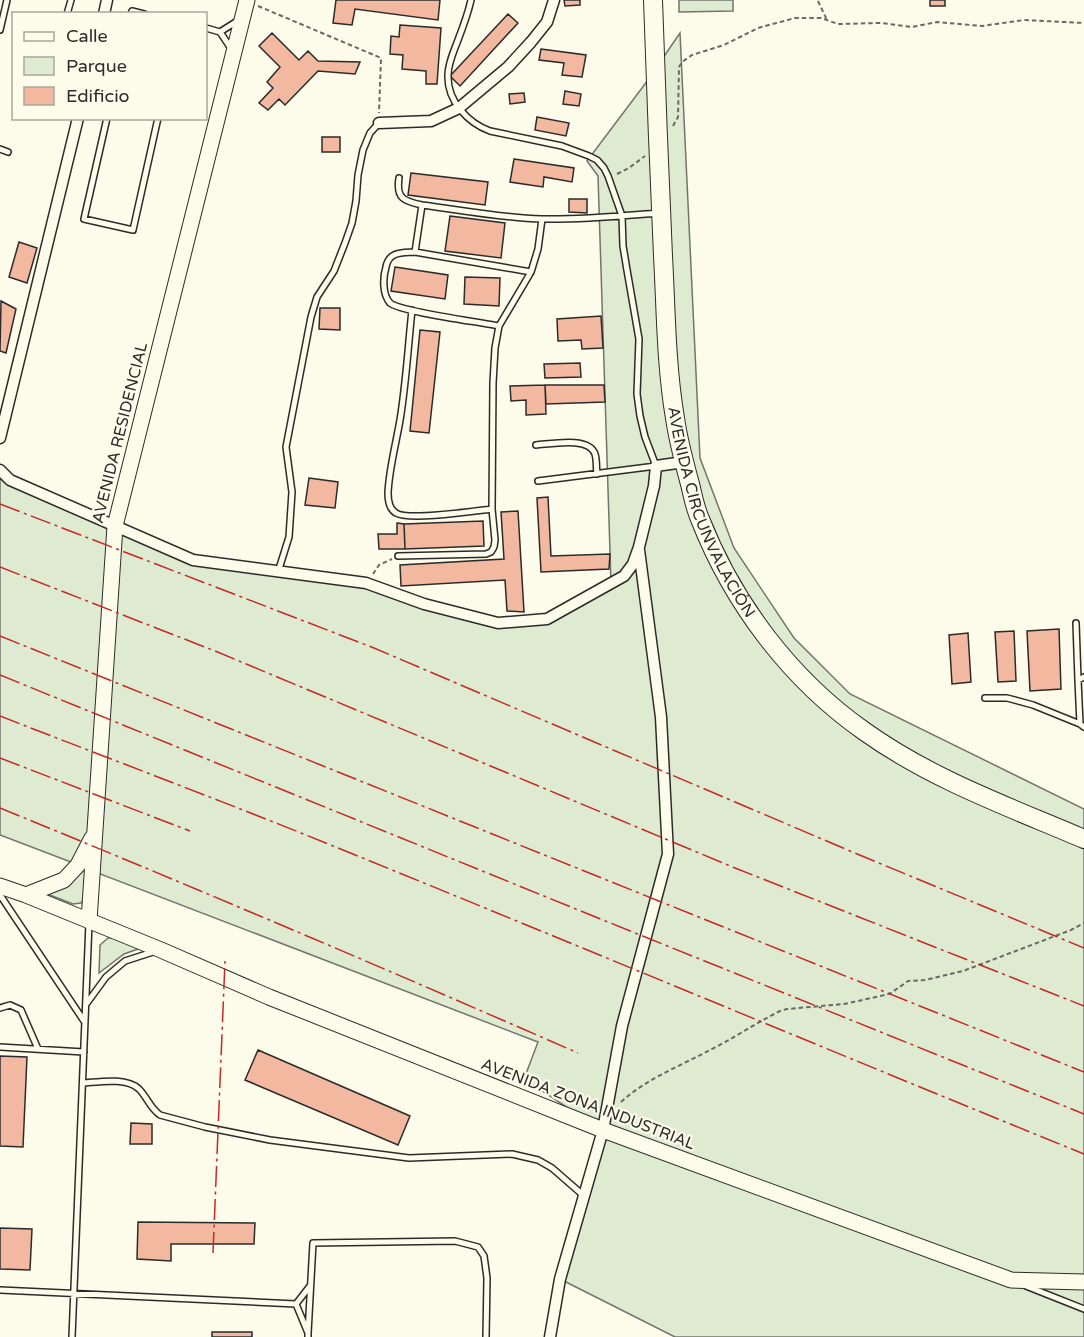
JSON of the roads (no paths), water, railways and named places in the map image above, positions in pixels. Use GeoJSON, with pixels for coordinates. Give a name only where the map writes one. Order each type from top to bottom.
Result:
{"type":"FeatureCollection","features":[{"type":"Feature","properties":{"kind":"highway","name":"AVENIDA CIRCUNVALACIÓN"},"geometry":{"type":"LineString","coordinates":[[653,0],[661,213],[670,376],[675,418],[699,518],[729,580],[775,649],[806,683],[838,712],[865,732],[909,760],[950,782],[1084,840]]}},
{"type":"Feature","properties":{"kind":"main road","name":"AVENIDA RESIDENCIAL"},"geometry":{"type":"LineString","coordinates":[[89,921],[115,526],[247,1]]}},
{"type":"Feature","properties":{"kind":"main road"},"geometry":{"type":"LineString","coordinates":[[26,895],[64,880],[78,865],[94,833]]}},
{"type":"Feature","properties":{"kind":"main road","name":"AVENIDA ZONA INDUSTRIAL"},"geometry":{"type":"LineString","coordinates":[[0,886],[161,950],[269,997],[603,1130],[1011,1280],[1084,1282]]}},
{"type":"Feature","properties":{"kind":"street"},"geometry":{"type":"LineString","coordinates":[[379,123],[431,121],[459,108],[508,67],[531,42],[547,22],[554,0]]}},
{"type":"Feature","properties":{"kind":"street"},"geometry":{"type":"LineString","coordinates":[[0,438],[78,120]]}},
{"type":"Feature","properties":{"kind":"street"},"geometry":{"type":"LineString","coordinates":[[0,470],[10,480],[193,560],[366,583],[424,604],[498,623],[547,620],[624,576],[633,564],[639,547],[654,486],[656,466],[684,462]]}},
{"type":"Feature","properties":{"kind":"street"},"geometry":{"type":"LineString","coordinates":[[550,1337],[560,1279],[603,1130],[622,1026],[668,854],[661,717],[639,547]]}},
{"type":"Feature","properties":{"kind":"street"},"geometry":{"type":"LineString","coordinates":[[624,576],[636,582],[645,598]]}},
{"type":"Feature","properties":{"kind":"lane"},"geometry":{"type":"LineString","coordinates":[[0,30],[7,0]]}},
{"type":"Feature","properties":{"kind":"lane"},"geometry":{"type":"LineString","coordinates":[[471,0],[448,73],[448,84],[459,108],[469,120],[479,127],[562,146],[597,160],[608,176],[622,216],[623,246],[639,339],[637,394],[645,437],[656,466],[538,481]]}},
{"type":"Feature","properties":{"kind":"lane"},"geometry":{"type":"LineString","coordinates":[[220,32],[243,17]]}},
{"type":"Feature","properties":{"kind":"lane"},"geometry":{"type":"LineString","coordinates":[[207,28],[220,32],[235,54]]}},
{"type":"Feature","properties":{"kind":"lane"},"geometry":{"type":"LineString","coordinates":[[107,120],[84,219],[133,231],[159,120]]}},
{"type":"Feature","properties":{"kind":"lane"},"geometry":{"type":"LineString","coordinates":[[278,572],[289,537],[292,492],[286,447],[310,317],[317,297],[334,271],[345,243],[352,222],[363,150],[370,133],[379,123]]}},
{"type":"Feature","properties":{"kind":"lane"},"geometry":{"type":"LineString","coordinates":[[0,150],[8,152]]}},
{"type":"Feature","properties":{"kind":"lane"},"geometry":{"type":"LineString","coordinates":[[399,178],[399,193],[402,198],[422,205],[542,219],[661,213]]}},
{"type":"Feature","properties":{"kind":"lane"},"geometry":{"type":"LineString","coordinates":[[415,252],[422,205]]}},
{"type":"Feature","properties":{"kind":"lane"},"geometry":{"type":"LineString","coordinates":[[398,556],[486,554],[491,552],[494,546],[492,509],[495,348],[499,326],[531,272],[538,249],[542,219]]}},
{"type":"Feature","properties":{"kind":"lane"},"geometry":{"type":"LineString","coordinates":[[499,326],[412,310],[391,303],[387,298],[384,285],[386,262],[398,253],[415,252],[531,272]]}},
{"type":"Feature","properties":{"kind":"lane"},"geometry":{"type":"LineString","coordinates":[[412,310],[388,501],[396,514],[405,516],[444,515],[492,509]]}},
{"type":"Feature","properties":{"kind":"lane"},"geometry":{"type":"LineString","coordinates":[[536,445],[573,443],[590,446],[595,454],[597,474]]}},
{"type":"Feature","properties":{"kind":"lane"},"geometry":{"type":"LineString","coordinates":[[985,698],[1007,698],[1033,705],[1082,725],[1076,623]]}},
{"type":"Feature","properties":{"kind":"lane"},"geometry":{"type":"LineString","coordinates":[[0,895],[85,1022]]}},
{"type":"Feature","properties":{"kind":"lane"},"geometry":{"type":"LineString","coordinates":[[72,1337],[89,921]]}},
{"type":"Feature","properties":{"kind":"lane"},"geometry":{"type":"LineString","coordinates":[[86,1004],[106,977],[126,961],[161,950]]}},
{"type":"Feature","properties":{"kind":"lane"},"geometry":{"type":"LineString","coordinates":[[0,1008],[10,1005],[21,1010],[38,1049]]}},
{"type":"Feature","properties":{"kind":"lane"},"geometry":{"type":"LineString","coordinates":[[0,1047],[84,1052]]}},
{"type":"Feature","properties":{"kind":"lane"},"geometry":{"type":"LineString","coordinates":[[83,1083],[111,1081],[132,1084],[154,1111],[160,1114],[205,1127],[270,1140],[409,1158],[512,1154],[521,1156],[538,1160],[552,1168],[583,1196]]}},
{"type":"Feature","properties":{"kind":"lane"},"geometry":{"type":"LineString","coordinates":[[308,1335],[313,1243],[454,1240],[478,1247],[484,1256],[488,1278],[486,1337]]}},
{"type":"Feature","properties":{"kind":"lane"},"geometry":{"type":"LineString","coordinates":[[1011,1280],[1084,1309]]}},
{"type":"Feature","properties":{"kind":"lane"},"geometry":{"type":"LineString","coordinates":[[296,1304],[311,1285]]}},
{"type":"Feature","properties":{"kind":"lane"},"geometry":{"type":"LineString","coordinates":[[0,1290],[296,1304]]}},
{"type":"Feature","properties":{"kind":"lane"},"geometry":{"type":"LineString","coordinates":[[296,1304],[308,1335]]}}]}
